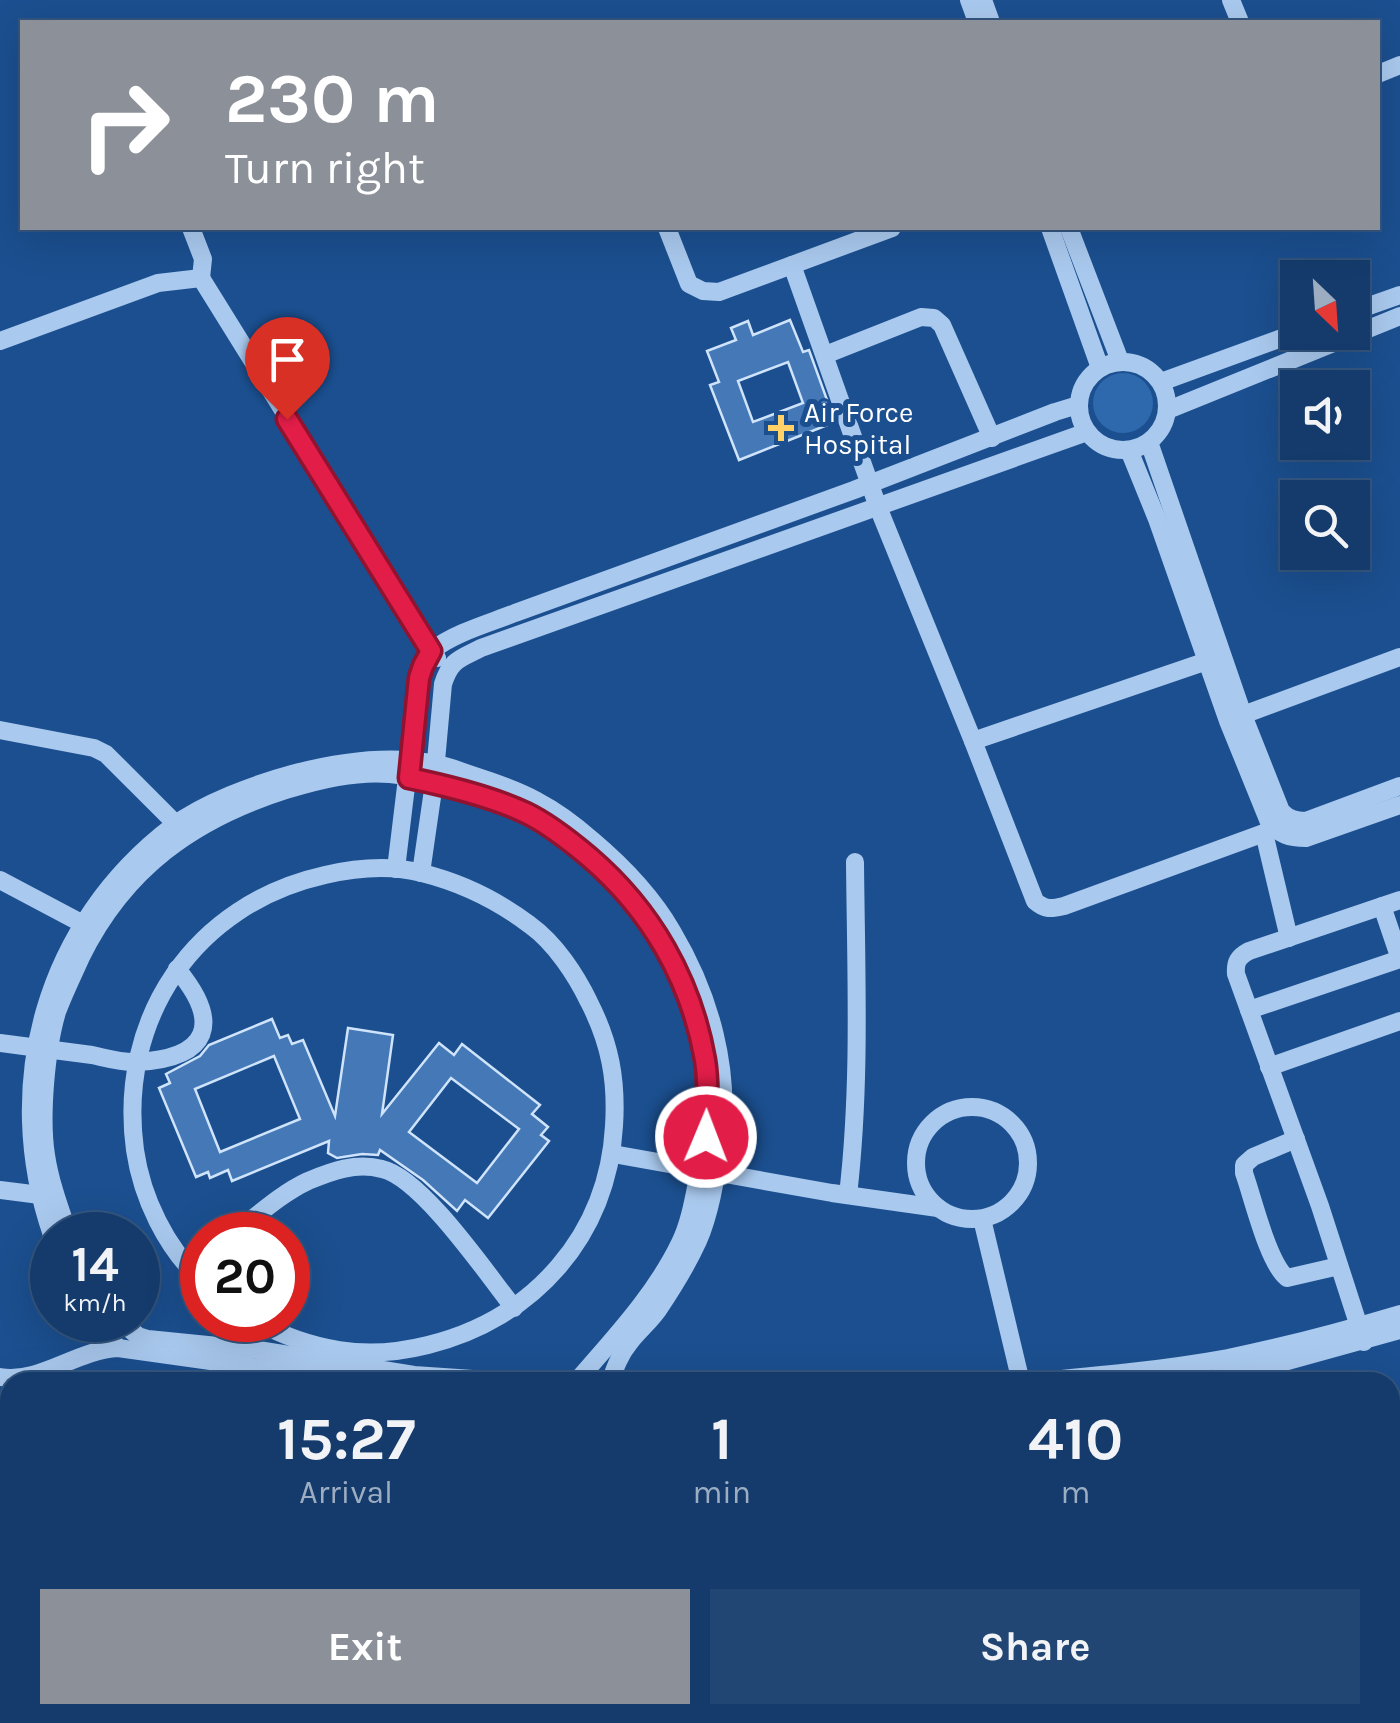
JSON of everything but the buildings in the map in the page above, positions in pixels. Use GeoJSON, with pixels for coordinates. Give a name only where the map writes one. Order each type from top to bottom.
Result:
{"type":"FeatureCollection","features":[{"type":"Feature","properties":{"kind":"street"},"geometry":{"type":"LineString","coordinates":[[192,230],[203,259],[200,278],[431,651],[448,669]]}},
{"type":"Feature","properties":{"kind":"street"},"geometry":{"type":"LineString","coordinates":[[668,230],[688,284],[703,291],[719,292],[886,230]]}},
{"type":"Feature","properties":{"kind":"street"},"geometry":{"type":"LineString","coordinates":[[1051,230],[1100,368]]}},
{"type":"Feature","properties":{"kind":"street"},"geometry":{"type":"LineString","coordinates":[[1071,230],[1120,361]]}},
{"type":"Feature","properties":{"kind":"street"},"geometry":{"type":"LineString","coordinates":[[792,264],[869,484],[1028,889],[1042,908],[1064,906],[1275,826],[1306,821],[1400,786]]}},
{"type":"Feature","properties":{"kind":"street"},"geometry":{"type":"LineString","coordinates":[[0,341],[158,282],[200,278]]}},
{"type":"Feature","properties":{"kind":"street"},"geometry":{"type":"LineString","coordinates":[[1370,306],[1400,295]]}},
{"type":"Feature","properties":{"kind":"street"},"geometry":{"type":"LineString","coordinates":[[1168,410],[1400,316]]}},
{"type":"Feature","properties":{"kind":"street"},"geometry":{"type":"LineString","coordinates":[[825,356],[920,317],[934,318],[942,325],[992,438]]}},
{"type":"Feature","properties":{"kind":"street"},"geometry":{"type":"LineString","coordinates":[[1161,382],[1280,339]]}},
{"type":"Feature","properties":{"kind":"street"},"geometry":{"type":"LineString","coordinates":[[1120,361],[1132,362],[1144,366],[1161,382],[1168,410],[1162,428],[1150,442],[1129,450],[1106,447],[1087,432],[1078,405],[1084,384],[1100,368],[1120,361]]}},
{"type":"Feature","properties":{"kind":"street"},"geometry":{"type":"LineString","coordinates":[[396,869],[419,678],[431,651],[515,613],[1078,405]]}},
{"type":"Feature","properties":{"kind":"street"},"geometry":{"type":"LineString","coordinates":[[421,873],[444,684],[448,669],[458,660],[481,648],[1087,432]]}},
{"type":"Feature","properties":{"kind":"street"},"geometry":{"type":"LineString","coordinates":[[1150,442],[1235,718]]}},
{"type":"Feature","properties":{"kind":"street"},"geometry":{"type":"LineString","coordinates":[[1129,450],[1207,661],[1276,802],[1275,826],[1289,938]]}},
{"type":"Feature","properties":{"kind":"street"},"geometry":{"type":"LineString","coordinates":[[1235,718],[1400,657]]}},
{"type":"Feature","properties":{"kind":"street"},"geometry":{"type":"LineString","coordinates":[[973,741],[1207,661]]}},
{"type":"Feature","properties":{"kind":"street"},"geometry":{"type":"LineString","coordinates":[[0,730],[94,748],[106,754],[176,824]]}},
{"type":"Feature","properties":{"kind":"street"},"geometry":{"type":"LineString","coordinates":[[61,1212],[46,1155],[42,1048],[37,1022],[67,947],[118,877],[176,824],[232,794],[314,768],[366,759],[409,770],[434,783],[465,790],[527,814],[570,840],[638,906],[682,979],[705,1062],[708,1170],[699,1240],[658,1311],[629,1342],[613,1372]]}},
{"type":"Feature","properties":{"kind":"street"},"geometry":{"type":"LineString","coordinates":[[45,1212],[28,1126],[30,1078],[88,942],[131,883],[163,852],[235,807],[300,786],[435,764],[535,798],[569,819],[640,884],[686,956],[704,994],[716,1037],[722,1092],[721,1140],[681,1241],[657,1283],[584,1372]]}},
{"type":"Feature","properties":{"kind":"street"},"geometry":{"type":"LineString","coordinates":[[1275,826],[1294,838],[1306,838],[1400,805]]}},
{"type":"Feature","properties":{"kind":"street"},"geometry":{"type":"LineString","coordinates":[[848,1195],[855,1132],[855,862]]}},
{"type":"Feature","properties":{"kind":"street"},"geometry":{"type":"LineString","coordinates":[[160,1340],[258,1350],[338,1369],[460,1337],[514,1308],[543,1284],[568,1256],[588,1224],[613,1154],[616,1091],[604,1030],[575,974],[534,927],[481,892],[421,873],[346,870],[296,881],[251,902],[210,932],[177,969],[152,1014],[136,1062],[130,1117],[138,1171],[158,1222],[180,1248]]}},
{"type":"Feature","properties":{"kind":"street"},"geometry":{"type":"LineString","coordinates":[[0,880],[82,924]]}},
{"type":"Feature","properties":{"kind":"street"},"geometry":{"type":"LineString","coordinates":[[1249,1010],[1400,959],[1391,903],[1249,951],[1237,960],[1236,974],[1361,1334]]}},
{"type":"Feature","properties":{"kind":"street"},"geometry":{"type":"LineString","coordinates":[[0,1044],[136,1062],[182,1053],[193,1047],[203,1030],[203,1014],[199,1000],[177,969]]}},
{"type":"Feature","properties":{"kind":"street"},"geometry":{"type":"LineString","coordinates":[[1270,1067],[1400,1021]]}},
{"type":"Feature","properties":{"kind":"street"},"geometry":{"type":"LineString","coordinates":[[978,1107],[1011,1122],[1022,1136],[1028,1154],[1028,1172],[1012,1203],[982,1219],[965,1220],[938,1208],[924,1193],[917,1177],[919,1144],[928,1128],[959,1108],[978,1107]]}},
{"type":"Feature","properties":{"kind":"street"},"geometry":{"type":"LineString","coordinates":[[1296,1139],[1252,1157],[1244,1165],[1268,1244],[1279,1270],[1287,1278],[1339,1266]]}},
{"type":"Feature","properties":{"kind":"street"},"geometry":{"type":"LineString","coordinates":[[613,1154],[938,1208]]}},
{"type":"Feature","properties":{"kind":"street"},"geometry":{"type":"LineString","coordinates":[[264,1212],[304,1183],[350,1166],[382,1168],[402,1178],[428,1202],[514,1308]]}},
{"type":"Feature","properties":{"kind":"street"},"geometry":{"type":"LineString","coordinates":[[0,1190],[40,1195]]}},
{"type":"Feature","properties":{"kind":"street"},"geometry":{"type":"LineString","coordinates":[[982,1219],[1022,1372]]}},
{"type":"Feature","properties":{"kind":"street"},"geometry":{"type":"LineString","coordinates":[[1245,1372],[1361,1334],[1400,1314]]}},
{"type":"Feature","properties":{"kind":"street"},"geometry":{"type":"LineString","coordinates":[[1126,1372],[1400,1330]]}},
{"type":"Feature","properties":{"kind":"street"},"geometry":{"type":"LineString","coordinates":[[113,1342],[118,1348]]}},
{"type":"Feature","properties":{"kind":"street"},"geometry":{"type":"LineString","coordinates":[[294,1342],[338,1369]]}},
{"type":"Feature","properties":{"kind":"street"},"geometry":{"type":"LineString","coordinates":[[41,1372],[99,1349],[118,1348],[376,1372]]}},
{"type":"Feature","properties":{"kind":"shaded area"},"geometry":{"type":"Polygon","coordinates":[[[1123,373],[1145,381],[1153,403],[1145,425],[1123,433],[1101,425],[1093,403],[1101,381],[1123,373]]]}},
{"type":"Feature","properties":{"kind":"place","name":"Air Force Hospital"},"geometry":{"type":"Point","coordinates":[781,428]}},
{"type":"Feature","properties":{"kind":"route"},"geometry":{"type":"LineString","coordinates":[[287,419],[431,651],[419,678],[409,778],[465,790],[527,814],[570,840],[638,906],[682,979],[697,1026],[705,1062],[706,1137]]}}]}
